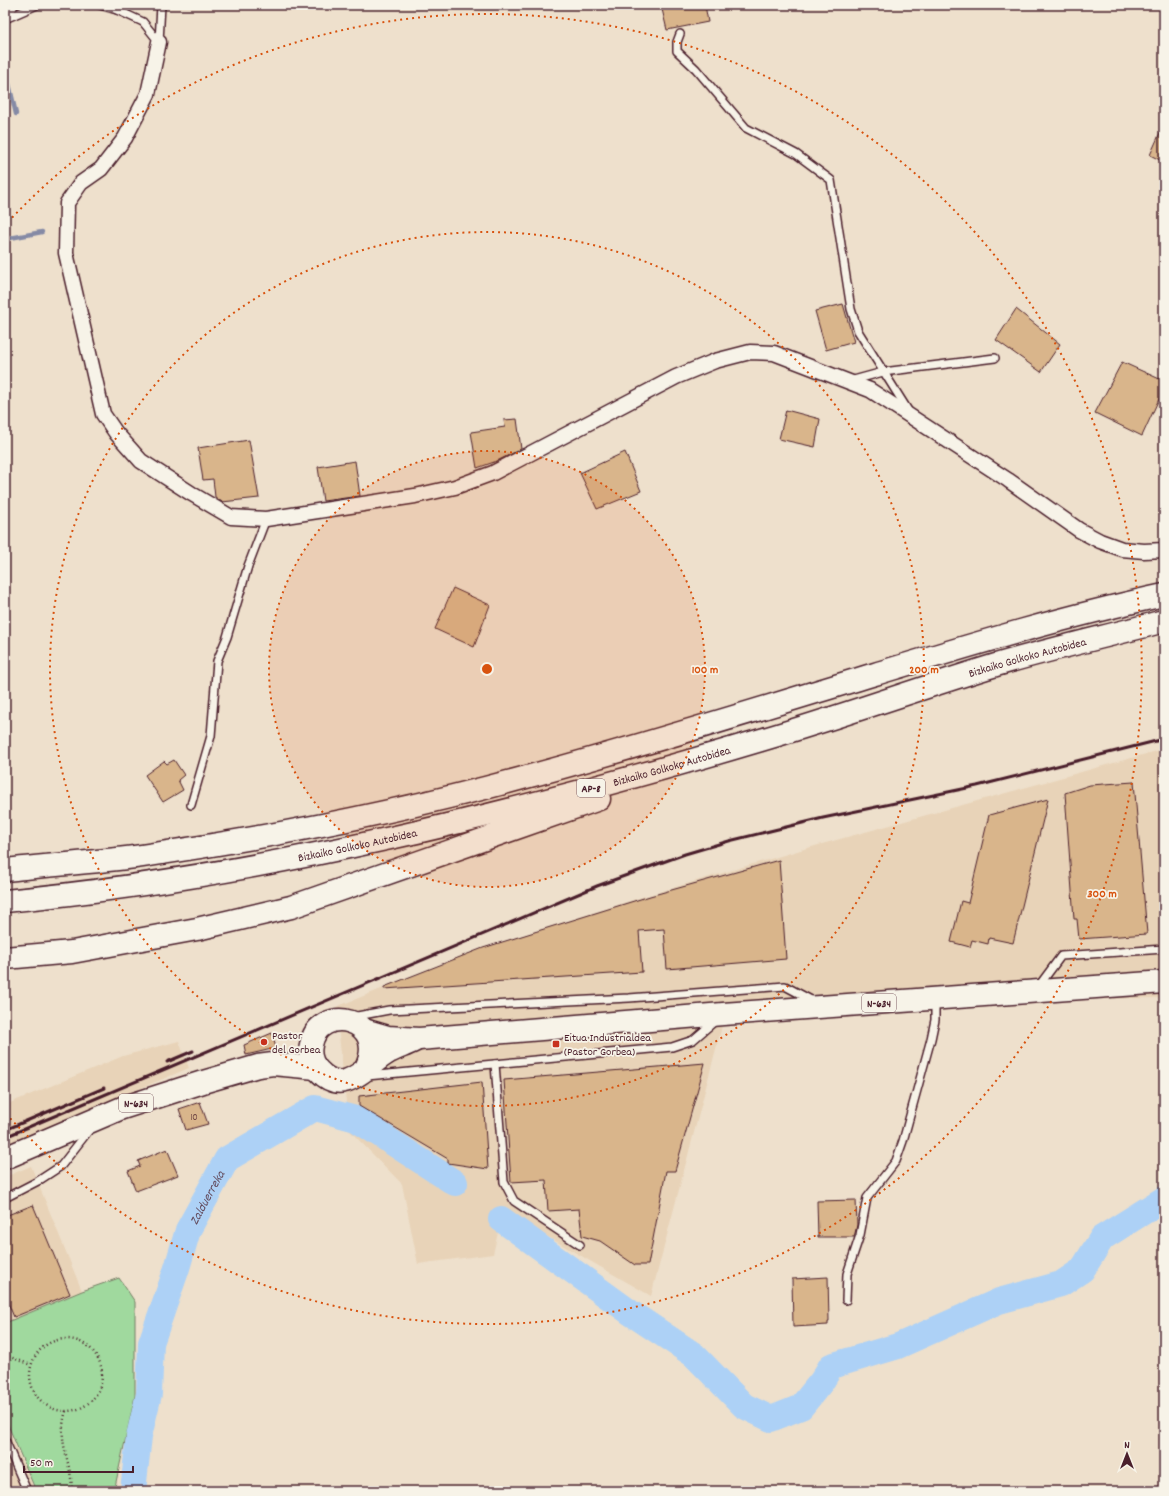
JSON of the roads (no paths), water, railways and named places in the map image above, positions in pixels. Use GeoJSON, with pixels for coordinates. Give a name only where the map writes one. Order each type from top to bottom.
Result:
{"type":"FeatureCollection","features":[{"type":"Feature","properties":{"kind":"highway","name":"Bizkaiko Golkoko Autobidea"},"geometry":{"type":"LineString","coordinates":[[8,869],[140,856],[279,833],[407,807],[526,777],[637,746],[1101,608],[1164,595]]}},
{"type":"Feature","properties":{"kind":"highway","name":"Bizkaiko Golkoko Autobidea"},"geometry":{"type":"LineString","coordinates":[[5,900],[155,883],[317,853],[483,815],[603,785],[764,739],[998,665],[1164,621]]}},
{"type":"Feature","properties":{"kind":"highway"},"geometry":{"type":"LineString","coordinates":[[5,958],[72,952],[197,929],[291,907],[473,844],[764,739]]}},
{"type":"Feature","properties":{"kind":"highway","name":"N-634"},"geometry":{"type":"LineString","coordinates":[[273,1064],[296,1052],[314,1037],[325,1024],[341,1020],[358,1024],[364,1030],[388,1037],[419,1039],[723,1014],[1164,982]]}},
{"type":"Feature","properties":{"kind":"highway"},"geometry":{"type":"LineString","coordinates":[[362,1072],[371,1059],[372,1049],[370,1038],[364,1030]]}},
{"type":"Feature","properties":{"kind":"highway"},"geometry":{"type":"LineString","coordinates":[[314,1037],[310,1052],[316,1068]]}},
{"type":"Feature","properties":{"kind":"highway","name":"N-634"},"geometry":{"type":"LineString","coordinates":[[5,1158],[122,1108],[258,1066],[273,1064],[316,1068],[330,1079],[349,1080],[388,1052],[419,1039]]}},
{"type":"Feature","properties":{"kind":"street"},"geometry":{"type":"LineString","coordinates":[[159,42],[148,94],[125,138],[101,169],[81,183],[67,203],[66,253],[103,414],[116,433],[141,461],[231,517],[266,519],[415,496],[455,487],[500,469],[676,377],[715,360],[750,352],[774,353],[870,390],[913,417],[1079,530],[1122,549],[1144,551],[1164,550]]}},
{"type":"Feature","properties":{"kind":"lane"},"geometry":{"type":"LineString","coordinates":[[5,19],[37,5]]}},
{"type":"Feature","properties":{"kind":"lane"},"geometry":{"type":"LineString","coordinates":[[100,5],[117,10],[143,22],[159,42]]}},
{"type":"Feature","properties":{"kind":"lane"},"geometry":{"type":"LineString","coordinates":[[117,10],[131,5]]}},
{"type":"Feature","properties":{"kind":"lane"},"geometry":{"type":"LineString","coordinates":[[159,42],[161,5]]}},
{"type":"Feature","properties":{"kind":"lane"},"geometry":{"type":"LineString","coordinates":[[680,34],[676,42],[677,51],[696,69],[746,128],[796,154],[831,180],[851,309],[858,331],[913,417]]}},
{"type":"Feature","properties":{"kind":"lane"},"geometry":{"type":"LineString","coordinates":[[848,381],[883,372],[995,358]]}},
{"type":"Feature","properties":{"kind":"lane"},"geometry":{"type":"LineString","coordinates":[[191,805],[211,736],[217,661],[228,637],[248,566],[266,519]]}},
{"type":"Feature","properties":{"kind":"lane"},"geometry":{"type":"LineString","coordinates":[[1034,991],[1061,956],[1164,949]]}},
{"type":"Feature","properties":{"kind":"lane"},"geometry":{"type":"LineString","coordinates":[[341,1020],[390,1010],[629,998],[785,986],[824,1007]]}},
{"type":"Feature","properties":{"kind":"lane"},"geometry":{"type":"LineString","coordinates":[[846,1300],[847,1274],[858,1242],[867,1198],[896,1161],[903,1141],[931,1039],[935,1020],[935,999]]}},
{"type":"Feature","properties":{"kind":"lane"},"geometry":{"type":"LineString","coordinates":[[362,1072],[495,1064],[672,1047],[693,1040],[723,1014]]}},
{"type":"Feature","properties":{"kind":"lane"},"geometry":{"type":"LineString","coordinates":[[495,1064],[504,1182],[514,1201],[580,1245]]}},
{"type":"Feature","properties":{"kind":"lane"},"geometry":{"type":"LineString","coordinates":[[5,1198],[38,1182],[60,1166],[98,1118]]}},
{"type":"Feature","properties":{"kind":"lane"},"geometry":{"type":"LineString","coordinates":[[5,1440],[27,1491]]}},
{"type":"Feature","properties":{"kind":"waterway"},"geometry":{"type":"LineString","coordinates":[[5,67],[16,114]]}},
{"type":"Feature","properties":{"kind":"waterway"},"geometry":{"type":"LineString","coordinates":[[5,239],[42,232]]}},
{"type":"Feature","properties":{"kind":"waterway","name":"Zalduerreka"},"geometry":{"type":"LineString","coordinates":[[133,1491],[139,1436],[149,1394],[151,1343],[177,1268],[188,1230],[227,1159],[315,1108],[356,1119],[455,1183]]}},
{"type":"Feature","properties":{"kind":"waterway"},"geometry":{"type":"LineString","coordinates":[[501,1219],[631,1313],[694,1355],[744,1406],[771,1419],[801,1407],[822,1381],[831,1366],[898,1346],[999,1301],[1061,1284],[1082,1270],[1102,1238],[1164,1199]]}},
{"type":"Feature","properties":{"kind":"railway"},"geometry":{"type":"LineString","coordinates":[[5,1137],[597,886],[685,854],[729,841],[823,818],[977,786],[1164,739]]}},
{"type":"Feature","properties":{"kind":"railway"},"geometry":{"type":"LineString","coordinates":[[167,1062],[193,1051]]}},
{"type":"Feature","properties":{"kind":"railway"},"geometry":{"type":"LineString","coordinates":[[5,1130],[104,1088]]}},
{"type":"Feature","properties":{"kind":"place","name":"Pastor del Gorbea"},"geometry":{"type":"Point","coordinates":[264,1042]}},
{"type":"Feature","properties":{"kind":"place","name":"Eitua Industrialdea (Pastor Gorbea)"},"geometry":{"type":"Point","coordinates":[556,1044]}}]}
